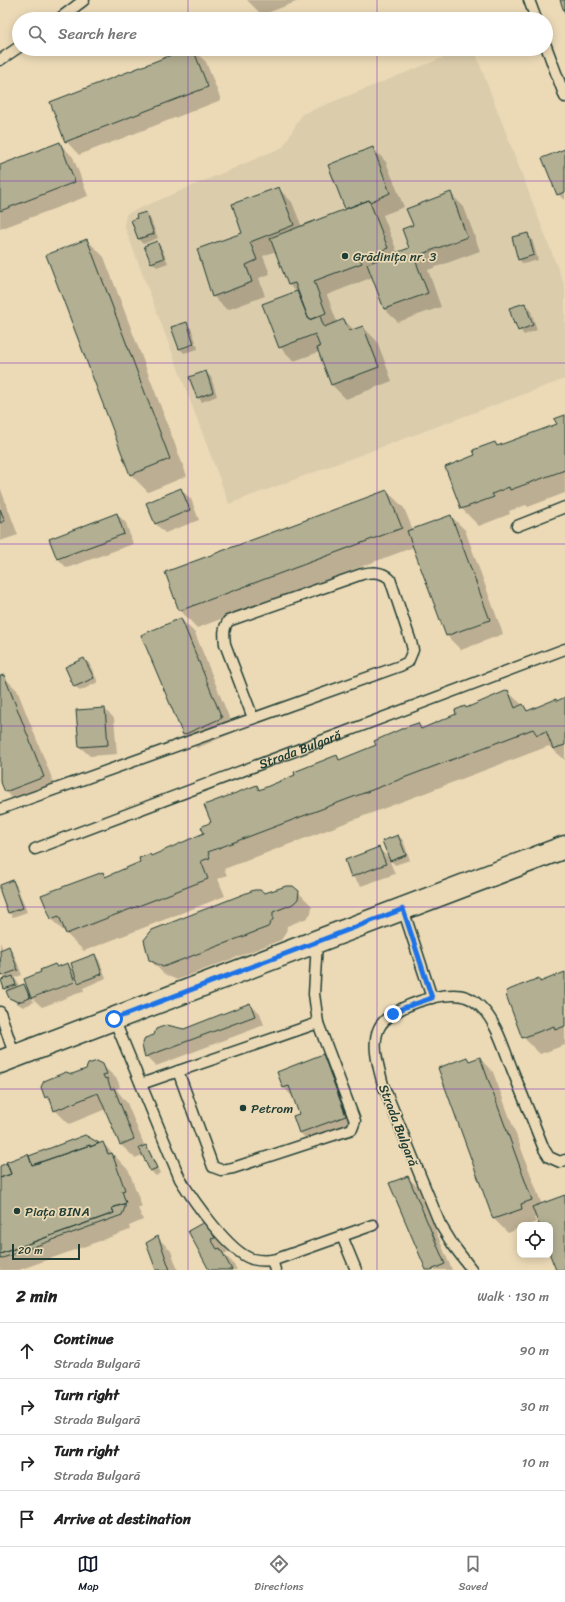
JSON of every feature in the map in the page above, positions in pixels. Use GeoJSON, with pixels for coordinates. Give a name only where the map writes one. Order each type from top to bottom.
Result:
{"type":"FeatureCollection","features":[{"type":"Feature","properties":{"kind":"street"},"geometry":{"type":"LineString","coordinates":[[8,1060],[565,847]]}},
{"type":"Feature","properties":{"kind":"lane"},"geometry":{"type":"LineString","coordinates":[[68,12],[84,0]]}},
{"type":"Feature","properties":{"kind":"lane"},"geometry":{"type":"LineString","coordinates":[[528,0],[533,12]]}},
{"type":"Feature","properties":{"kind":"lane"},"geometry":{"type":"LineString","coordinates":[[0,60],[12,52]]}},
{"type":"Feature","properties":{"kind":"lane"},"geometry":{"type":"LineString","coordinates":[[550,56],[565,97]]}},
{"type":"Feature","properties":{"kind":"lane"},"geometry":{"type":"LineString","coordinates":[[517,526],[565,507]]}},
{"type":"Feature","properties":{"kind":"lane"},"geometry":{"type":"LineString","coordinates":[[0,809],[253,718],[408,662],[413,650],[412,642],[390,579],[386,575],[372,572],[362,574],[228,621],[225,627],[225,644],[253,718]]}},
{"type":"Feature","properties":{"kind":"lane","name":"Strada Bulgară"},"geometry":{"type":"LineString","coordinates":[[35,849],[565,649]]}},
{"type":"Feature","properties":{"kind":"lane"},"geometry":{"type":"LineString","coordinates":[[403,909],[432,998]]}},
{"type":"Feature","properties":{"kind":"lane"},"geometry":{"type":"LineString","coordinates":[[178,1071],[213,1167],[221,1170],[233,1168],[352,1129],[355,1122],[318,1023],[314,994],[317,942]]}},
{"type":"Feature","properties":{"kind":"lane","name":"Strada Bulgară"},"geometry":{"type":"LineString","coordinates":[[472,1270],[453,1245],[440,1224],[386,1092],[378,1063],[376,1044],[378,1029],[384,1019],[403,1008],[441,995],[466,996],[483,1008],[499,1036],[544,1149],[549,1157],[560,1162],[565,1160]]}},
{"type":"Feature","properties":{"kind":"lane"},"geometry":{"type":"LineString","coordinates":[[0,1012],[8,1060]]}},
{"type":"Feature","properties":{"kind":"lane"},"geometry":{"type":"LineString","coordinates":[[114,1019],[180,1179],[195,1202],[220,1232],[239,1251],[251,1258],[266,1261],[272,1260],[373,1225]]}},
{"type":"Feature","properties":{"kind":"lane"},"geometry":{"type":"LineString","coordinates":[[141,1084],[318,1023]]}},
{"type":"Feature","properties":{"kind":"lane"},"geometry":{"type":"LineString","coordinates":[[342,1236],[356,1270]]}},
{"type":"Feature","properties":{"kind":"lane"},"geometry":{"type":"LineString","coordinates":[[272,1260],[275,1270]]}},
{"type":"Feature","properties":{"kind":"shaded area","name":"Grădinița nr. 3"},"geometry":{"type":"Polygon","coordinates":[[[447,56],[477,56],[565,287],[565,379],[229,504],[124,225],[126,214],[283,147],[302,114],[447,56]]]}},
{"type":"Feature","properties":{"kind":"building"},"geometry":{"type":"Polygon","coordinates":[[[560,0],[565,0],[565,14],[560,0]]]}},
{"type":"Feature","properties":{"kind":"building"},"geometry":{"type":"Polygon","coordinates":[[[169,56],[196,56],[208,87],[65,142],[50,102],[169,56]]]}},
{"type":"Feature","properties":{"kind":"building"},"geometry":{"type":"Polygon","coordinates":[[[60,142],[75,182],[0,211],[0,165],[60,142]]]}},
{"type":"Feature","properties":{"kind":"building"},"geometry":{"type":"Polygon","coordinates":[[[373,147],[390,193],[370,202],[369,200],[345,209],[328,165],[373,147]]]}},
{"type":"Feature","properties":{"kind":"building"},"geometry":{"type":"Polygon","coordinates":[[[565,149],[565,192],[557,195],[542,158],[565,149]]]}},
{"type":"Feature","properties":{"kind":"building"},"geometry":{"type":"Polygon","coordinates":[[[279,187],[294,225],[250,242],[257,260],[246,265],[252,282],[212,297],[197,249],[242,233],[232,204],[279,187]]]}},
{"type":"Feature","properties":{"kind":"building"},"geometry":{"type":"Polygon","coordinates":[[[451,192],[467,237],[414,257],[428,293],[384,309],[367,264],[409,248],[402,229],[413,225],[406,209],[451,192]]]}},
{"type":"Feature","properties":{"kind":"building"},"geometry":{"type":"Polygon","coordinates":[[[369,200],[388,248],[360,259],[362,263],[314,281],[326,313],[309,320],[295,283],[288,285],[270,238],[369,200]]]}},
{"type":"Feature","properties":{"kind":"building"},"geometry":{"type":"Polygon","coordinates":[[[146,212],[154,234],[138,239],[131,220],[137,218],[136,215],[146,212]]]}},
{"type":"Feature","properties":{"kind":"building"},"geometry":{"type":"Polygon","coordinates":[[[528,233],[534,255],[518,260],[512,237],[528,233]]]}},
{"type":"Feature","properties":{"kind":"building"},"geometry":{"type":"Polygon","coordinates":[[[87,239],[170,459],[130,475],[46,255],[87,239]]]}},
{"type":"Feature","properties":{"kind":"building"},"geometry":{"type":"Polygon","coordinates":[[[157,241],[164,258],[151,263],[144,246],[157,241]]]}},
{"type":"Feature","properties":{"kind":"building"},"geometry":{"type":"Polygon","coordinates":[[[297,291],[309,320],[320,316],[324,327],[344,319],[349,331],[363,326],[379,367],[331,385],[317,348],[320,347],[315,334],[279,348],[262,304],[297,291]]]}},
{"type":"Feature","properties":{"kind":"building"},"geometry":{"type":"Polygon","coordinates":[[[525,303],[533,325],[518,331],[509,308],[525,303]]]}},
{"type":"Feature","properties":{"kind":"building"},"geometry":{"type":"Polygon","coordinates":[[[187,322],[194,344],[179,349],[171,327],[187,322]]]}},
{"type":"Feature","properties":{"kind":"building"},"geometry":{"type":"Polygon","coordinates":[[[206,371],[213,392],[197,398],[189,377],[206,371]]]}},
{"type":"Feature","properties":{"kind":"building"},"geometry":{"type":"Polygon","coordinates":[[[565,415],[565,470],[510,490],[509,487],[492,494],[494,497],[461,509],[445,467],[475,455],[473,450],[495,442],[497,446],[557,424],[554,419],[565,415]]]}},
{"type":"Feature","properties":{"kind":"building"},"geometry":{"type":"Polygon","coordinates":[[[181,488],[190,510],[155,524],[146,503],[181,488]]]}},
{"type":"Feature","properties":{"kind":"building"},"geometry":{"type":"Polygon","coordinates":[[[387,490],[402,528],[179,611],[165,572],[387,490]]]}},
{"type":"Feature","properties":{"kind":"building"},"geometry":{"type":"Polygon","coordinates":[[[0,509],[5,521],[0,523],[0,509]]]}},
{"type":"Feature","properties":{"kind":"building"},"geometry":{"type":"Polygon","coordinates":[[[117,513],[124,534],[57,559],[49,539],[117,513]]]}},
{"type":"Feature","properties":{"kind":"building"},"geometry":{"type":"Polygon","coordinates":[[[451,515],[490,620],[446,636],[407,531],[451,515]]]}},
{"type":"Feature","properties":{"kind":"building"},"geometry":{"type":"Polygon","coordinates":[[[181,618],[222,718],[183,735],[141,635],[181,618]]]}},
{"type":"Feature","properties":{"kind":"building"},"geometry":{"type":"Polygon","coordinates":[[[84,658],[94,678],[74,687],[65,667],[84,658]]]}},
{"type":"Feature","properties":{"kind":"building"},"geometry":{"type":"Polygon","coordinates":[[[4,675],[44,777],[5,792],[0,780],[0,676],[4,675]]]}},
{"type":"Feature","properties":{"kind":"building"},"geometry":{"type":"Polygon","coordinates":[[[508,690],[515,708],[523,704],[527,711],[556,699],[557,701],[565,697],[565,745],[553,749],[546,731],[537,735],[533,729],[208,852],[210,858],[201,861],[208,879],[66,934],[59,916],[51,919],[41,895],[103,872],[105,877],[140,862],[139,858],[150,854],[151,856],[204,833],[201,827],[211,822],[204,805],[257,785],[259,790],[295,775],[294,772],[337,755],[339,760],[376,745],[374,741],[406,727],[418,723],[421,729],[456,714],[455,710],[465,706],[466,708],[508,690]]]}},
{"type":"Feature","properties":{"kind":"building"},"geometry":{"type":"Polygon","coordinates":[[[105,708],[108,745],[79,747],[76,710],[105,708]]]}},
{"type":"Feature","properties":{"kind":"building"},"geometry":{"type":"Polygon","coordinates":[[[398,835],[406,855],[390,861],[382,841],[398,835]]]}},
{"type":"Feature","properties":{"kind":"building"},"geometry":{"type":"Polygon","coordinates":[[[379,847],[386,864],[351,877],[345,860],[379,847]]]}},
{"type":"Feature","properties":{"kind":"building"},"geometry":{"type":"Polygon","coordinates":[[[13,880],[23,908],[8,913],[0,891],[0,885],[13,880]]]}},
{"type":"Feature","properties":{"kind":"building"},"geometry":{"type":"Polygon","coordinates":[[[286,886],[293,886],[299,891],[298,899],[293,904],[273,912],[273,919],[268,927],[163,967],[149,960],[144,940],[152,930],[254,890],[260,890],[265,893],[286,886]]]}},
{"type":"Feature","properties":{"kind":"building"},"geometry":{"type":"Polygon","coordinates":[[[9,946],[18,970],[1,976],[0,950],[9,946]]]}},
{"type":"Feature","properties":{"kind":"building"},"geometry":{"type":"Polygon","coordinates":[[[95,954],[102,974],[78,983],[71,963],[95,954]]]}},
{"type":"Feature","properties":{"kind":"building"},"geometry":{"type":"Polygon","coordinates":[[[68,963],[75,982],[31,998],[24,979],[55,964],[57,967],[68,963]]]}},
{"type":"Feature","properties":{"kind":"building"},"geometry":{"type":"Polygon","coordinates":[[[565,972],[565,1026],[555,1030],[554,1026],[522,1038],[506,995],[506,991],[539,978],[540,982],[565,972]]]}},
{"type":"Feature","properties":{"kind":"building"},"geometry":{"type":"Polygon","coordinates":[[[13,976],[16,985],[4,989],[1,980],[13,976]]]}},
{"type":"Feature","properties":{"kind":"building"},"geometry":{"type":"Polygon","coordinates":[[[24,984],[30,998],[18,1002],[9,998],[6,991],[24,984]]]}},
{"type":"Feature","properties":{"kind":"building"},"geometry":{"type":"Polygon","coordinates":[[[250,1003],[255,1016],[145,1057],[142,1046],[145,1038],[154,1035],[156,1029],[167,1025],[184,1029],[250,1003]]]}},
{"type":"Feature","properties":{"kind":"building"},"geometry":{"type":"Polygon","coordinates":[[[323,1054],[346,1116],[299,1133],[293,1116],[299,1114],[289,1086],[283,1088],[277,1072],[323,1054]]]}},
{"type":"Feature","properties":{"kind":"building"},"geometry":{"type":"Polygon","coordinates":[[[467,1057],[469,1061],[480,1057],[532,1200],[521,1204],[522,1209],[493,1219],[438,1068],[467,1057]]]}},
{"type":"Feature","properties":{"kind":"building"},"geometry":{"type":"Polygon","coordinates":[[[97,1061],[103,1064],[107,1074],[103,1075],[105,1079],[107,1078],[111,1089],[114,1088],[134,1139],[120,1145],[98,1093],[54,1111],[49,1096],[45,1098],[41,1087],[44,1081],[66,1072],[72,1074],[86,1069],[88,1064],[97,1061]]]}},
{"type":"Feature","properties":{"kind":"building"},"geometry":{"type":"Polygon","coordinates":[[[85,1135],[99,1143],[32,1165],[29,1156],[85,1135]]]}},
{"type":"Feature","properties":{"kind":"building"},"geometry":{"type":"Polygon","coordinates":[[[103,1142],[108,1154],[112,1153],[125,1190],[122,1191],[126,1203],[112,1208],[114,1213],[0,1254],[0,1178],[11,1174],[6,1162],[28,1154],[32,1165],[103,1142]]]}},
{"type":"Feature","properties":{"kind":"building"},"geometry":{"type":"Polygon","coordinates":[[[146,1145],[157,1168],[150,1171],[139,1148],[146,1145]]]}},
{"type":"Feature","properties":{"kind":"building"},"geometry":{"type":"Polygon","coordinates":[[[7,1163],[11,1174],[0,1178],[0,1166],[7,1163]]]}},
{"type":"Feature","properties":{"kind":"building"},"geometry":{"type":"Polygon","coordinates":[[[408,1176],[445,1264],[431,1270],[426,1270],[389,1183],[408,1176]]]}},
{"type":"Feature","properties":{"kind":"building"},"geometry":{"type":"Polygon","coordinates":[[[565,1195],[565,1270],[556,1270],[551,1258],[553,1258],[553,1222],[538,1222],[532,1207],[565,1195]]]}},
{"type":"Feature","properties":{"kind":"building"},"geometry":{"type":"Polygon","coordinates":[[[125,1204],[122,1215],[0,1259],[0,1254],[114,1213],[112,1208],[125,1204]]]}},
{"type":"Feature","properties":{"kind":"building"},"geometry":{"type":"Polygon","coordinates":[[[206,1221],[215,1238],[211,1239],[217,1249],[220,1248],[232,1270],[209,1270],[188,1231],[206,1221]]]}},
{"type":"Feature","properties":{"kind":"building"},"geometry":{"type":"Polygon","coordinates":[[[158,1236],[170,1270],[156,1270],[146,1243],[158,1236]]]}},
{"type":"Feature","properties":{"kind":"place","name":"Grădinița nr. 3"},"geometry":{"type":"Point","coordinates":[345,256]}},
{"type":"Feature","properties":{"kind":"place","name":"Petrom"},"geometry":{"type":"Point","coordinates":[243,1108]}},
{"type":"Feature","properties":{"kind":"place","name":"Piața BINA"},"geometry":{"type":"Point","coordinates":[17,1211]}},
{"type":"Feature","properties":{"kind":"route"},"geometry":{"type":"LineString","coordinates":[[114,1019],[403,909],[432,998],[403,1008],[393,1014]]}}]}
